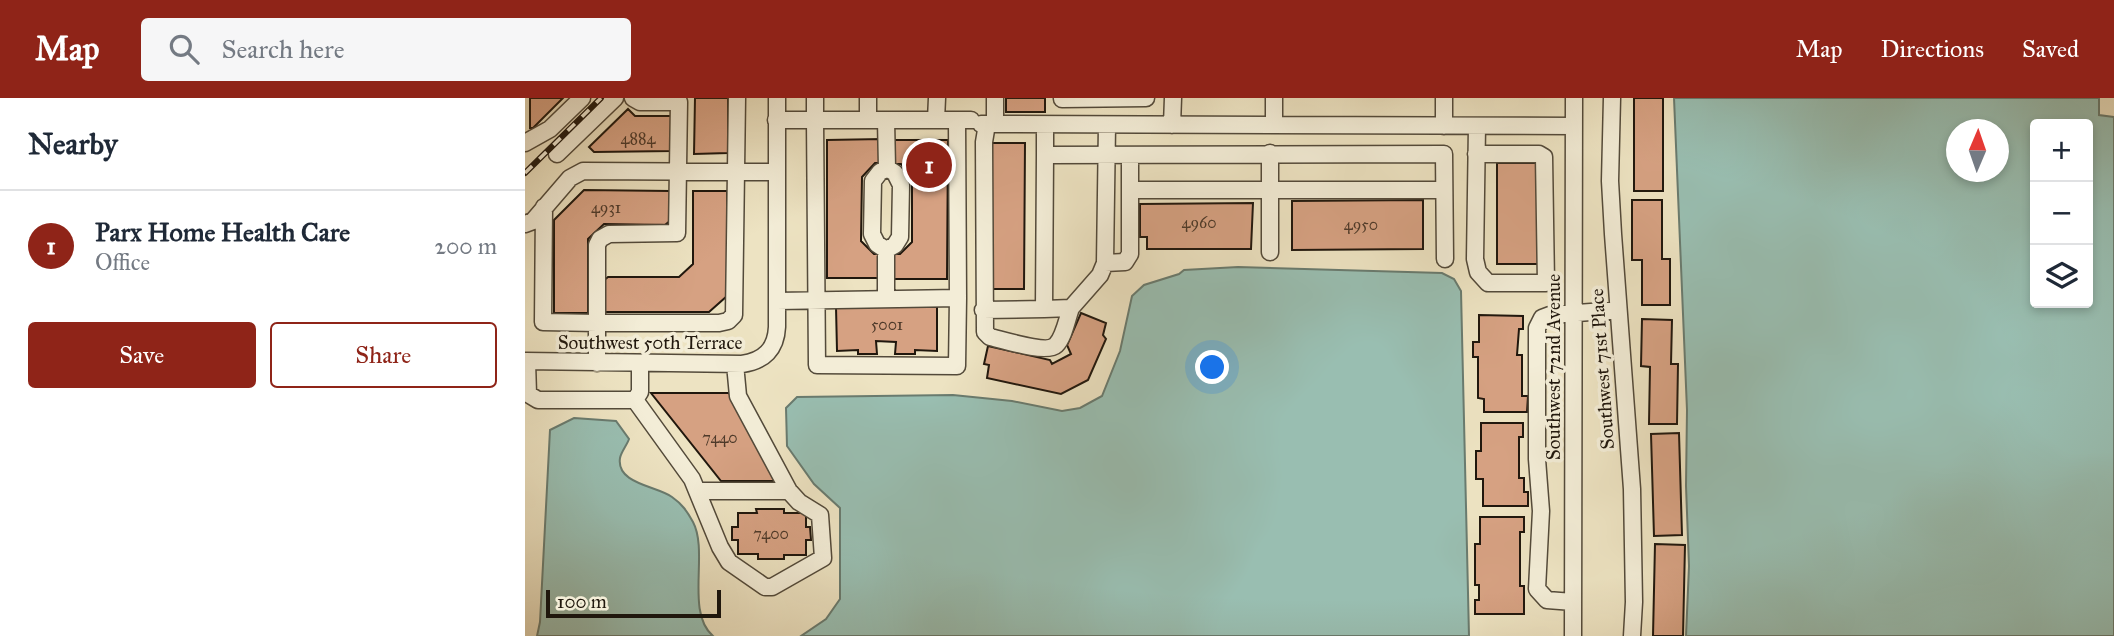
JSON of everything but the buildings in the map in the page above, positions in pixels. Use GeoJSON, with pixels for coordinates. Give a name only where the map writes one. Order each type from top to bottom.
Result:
{"type":"FeatureCollection","features":[{"type":"Feature","properties":{"kind":"street"},"geometry":{"type":"LineString","coordinates":[[525,143],[550,129],[582,98]]}},
{"type":"Feature","properties":{"kind":"street"},"geometry":{"type":"LineString","coordinates":[[557,154],[615,98]]}},
{"type":"Feature","properties":{"kind":"street"},"geometry":{"type":"LineString","coordinates":[[597,363],[598,242],[609,234],[677,233],[679,102],[640,102],[633,98]]}},
{"type":"Feature","properties":{"kind":"street"},"geometry":{"type":"LineString","coordinates":[[544,206],[543,322],[719,323],[732,318],[736,311],[737,98]]}},
{"type":"Feature","properties":{"kind":"street"},"geometry":{"type":"LineString","coordinates":[[777,98],[777,301],[958,298]]}},
{"type":"Feature","properties":{"kind":"street"},"geometry":{"type":"LineString","coordinates":[[815,98],[817,365],[957,366],[958,298],[978,123],[996,98]]}},
{"type":"Feature","properties":{"kind":"street"},"geometry":{"type":"LineString","coordinates":[[867,120],[868,98]]}},
{"type":"Feature","properties":{"kind":"street"},"geometry":{"type":"LineString","coordinates":[[936,120],[937,98]]}},
{"type":"Feature","properties":{"kind":"street"},"geometry":{"type":"LineString","coordinates":[[1044,309],[1045,155],[1062,98],[1146,98]]}},
{"type":"Feature","properties":{"kind":"street"},"geometry":{"type":"LineString","coordinates":[[1172,125],[1173,98]]}},
{"type":"Feature","properties":{"kind":"street"},"geometry":{"type":"LineString","coordinates":[[1274,98],[1274,125]]}},
{"type":"Feature","properties":{"kind":"street"},"geometry":{"type":"LineString","coordinates":[[1444,98],[1444,126]]}},
{"type":"Feature","properties":{"kind":"street","name":"Southwest 72nd Avenue"},"geometry":{"type":"LineString","coordinates":[[1573,636],[1574,98]]}},
{"type":"Feature","properties":{"kind":"street","name":"Southwest 71st Place"},"geometry":{"type":"LineString","coordinates":[[1612,98],[1610,181],[1632,489],[1632,636]]}},
{"type":"Feature","properties":{"kind":"street"},"geometry":{"type":"LineString","coordinates":[[776,120],[936,120],[1053,125],[1574,126]]}},
{"type":"Feature","properties":{"kind":"street"},"geometry":{"type":"LineString","coordinates":[[886,120],[887,168]]}},
{"type":"Feature","properties":{"kind":"street"},"geometry":{"type":"LineString","coordinates":[[978,123],[984,142],[984,328],[990,337],[1047,349],[1058,342],[1071,308],[1092,286],[1105,263],[1107,125]]}},
{"type":"Feature","properties":{"kind":"street"},"geometry":{"type":"LineString","coordinates":[[1305,125],[1306,154]]}},
{"type":"Feature","properties":{"kind":"street"},"geometry":{"type":"LineString","coordinates":[[1407,154],[1408,126]]}},
{"type":"Feature","properties":{"kind":"street"},"geometry":{"type":"LineString","coordinates":[[1476,154],[1544,157],[1546,283],[1489,283],[1478,272],[1475,259],[1476,154],[1477,126]]}},
{"type":"Feature","properties":{"kind":"street"},"geometry":{"type":"LineString","coordinates":[[1270,153],[1270,252]]}},
{"type":"Feature","properties":{"kind":"street"},"geometry":{"type":"LineString","coordinates":[[1045,155],[1444,154],[1445,259]]}},
{"type":"Feature","properties":{"kind":"street"},"geometry":{"type":"LineString","coordinates":[[1105,263],[1125,262],[1129,259],[1130,155]]}},
{"type":"Feature","properties":{"kind":"street"},"geometry":{"type":"LineString","coordinates":[[886,250],[877,244],[872,234],[873,181],[887,168]]}},
{"type":"Feature","properties":{"kind":"street"},"geometry":{"type":"LineString","coordinates":[[886,250],[895,245],[900,237],[901,185],[895,173],[887,168]]}},
{"type":"Feature","properties":{"kind":"street"},"geometry":{"type":"LineString","coordinates":[[525,224],[533,221],[570,178],[583,171],[776,172]]}},
{"type":"Feature","properties":{"kind":"street"},"geometry":{"type":"LineString","coordinates":[[1130,190],[1444,190]]}},
{"type":"Feature","properties":{"kind":"street"},"geometry":{"type":"LineString","coordinates":[[886,250],[886,299]]}},
{"type":"Feature","properties":{"kind":"street","name":"Southwest 50th Terrace"},"geometry":{"type":"LineString","coordinates":[[526,362],[735,364],[757,360],[772,349],[776,337],[777,301]]}},
{"type":"Feature","properties":{"kind":"street"},"geometry":{"type":"LineString","coordinates":[[983,310],[1071,308]]}},
{"type":"Feature","properties":{"kind":"street"},"geometry":{"type":"LineString","coordinates":[[1573,602],[1547,600],[1537,589],[1541,511],[1537,459],[1537,328],[1542,318],[1574,312],[1618,310]]}},
{"type":"Feature","properties":{"kind":"street"},"geometry":{"type":"LineString","coordinates":[[526,362],[528,394],[538,400],[635,400]]}},
{"type":"Feature","properties":{"kind":"street"},"geometry":{"type":"LineString","coordinates":[[635,400],[640,392],[640,363]]}},
{"type":"Feature","properties":{"kind":"street"},"geometry":{"type":"LineString","coordinates":[[635,400],[692,479],[720,547],[729,562],[765,587],[772,587],[823,558],[820,514],[799,502],[789,491],[738,396],[735,364]]}},
{"type":"Feature","properties":{"kind":"street"},"geometry":{"type":"LineString","coordinates":[[698,491],[789,491]]}},
{"type":"Feature","properties":{"kind":"water"},"geometry":{"type":"Polygon","coordinates":[[[1674,98],[2099,98],[2099,115],[2114,117],[2114,636],[1686,636],[1689,566],[1687,410],[1674,98]]]}},
{"type":"Feature","properties":{"kind":"water"},"geometry":{"type":"Polygon","coordinates":[[[1238,267],[1442,273],[1454,279],[1461,291],[1469,636],[801,636],[826,619],[840,599],[840,508],[814,484],[787,446],[786,408],[797,397],[953,395],[1012,401],[1062,411],[1080,408],[1102,396],[1120,351],[1132,296],[1144,285],[1184,270],[1238,267]]]}},
{"type":"Feature","properties":{"kind":"water"},"geometry":{"type":"Polygon","coordinates":[[[574,418],[616,421],[629,439],[620,458],[620,467],[624,474],[672,497],[689,514],[699,549],[700,612],[713,636],[537,636],[540,622],[550,430],[574,418]]]}},
{"type":"Feature","properties":{"kind":"railway"},"geometry":{"type":"LineString","coordinates":[[525,173],[601,98]]}},
{"type":"Feature","properties":{"kind":"place","name":"Parx Home Health Care"},"geometry":{"type":"Point","coordinates":[929,165]}}]}
